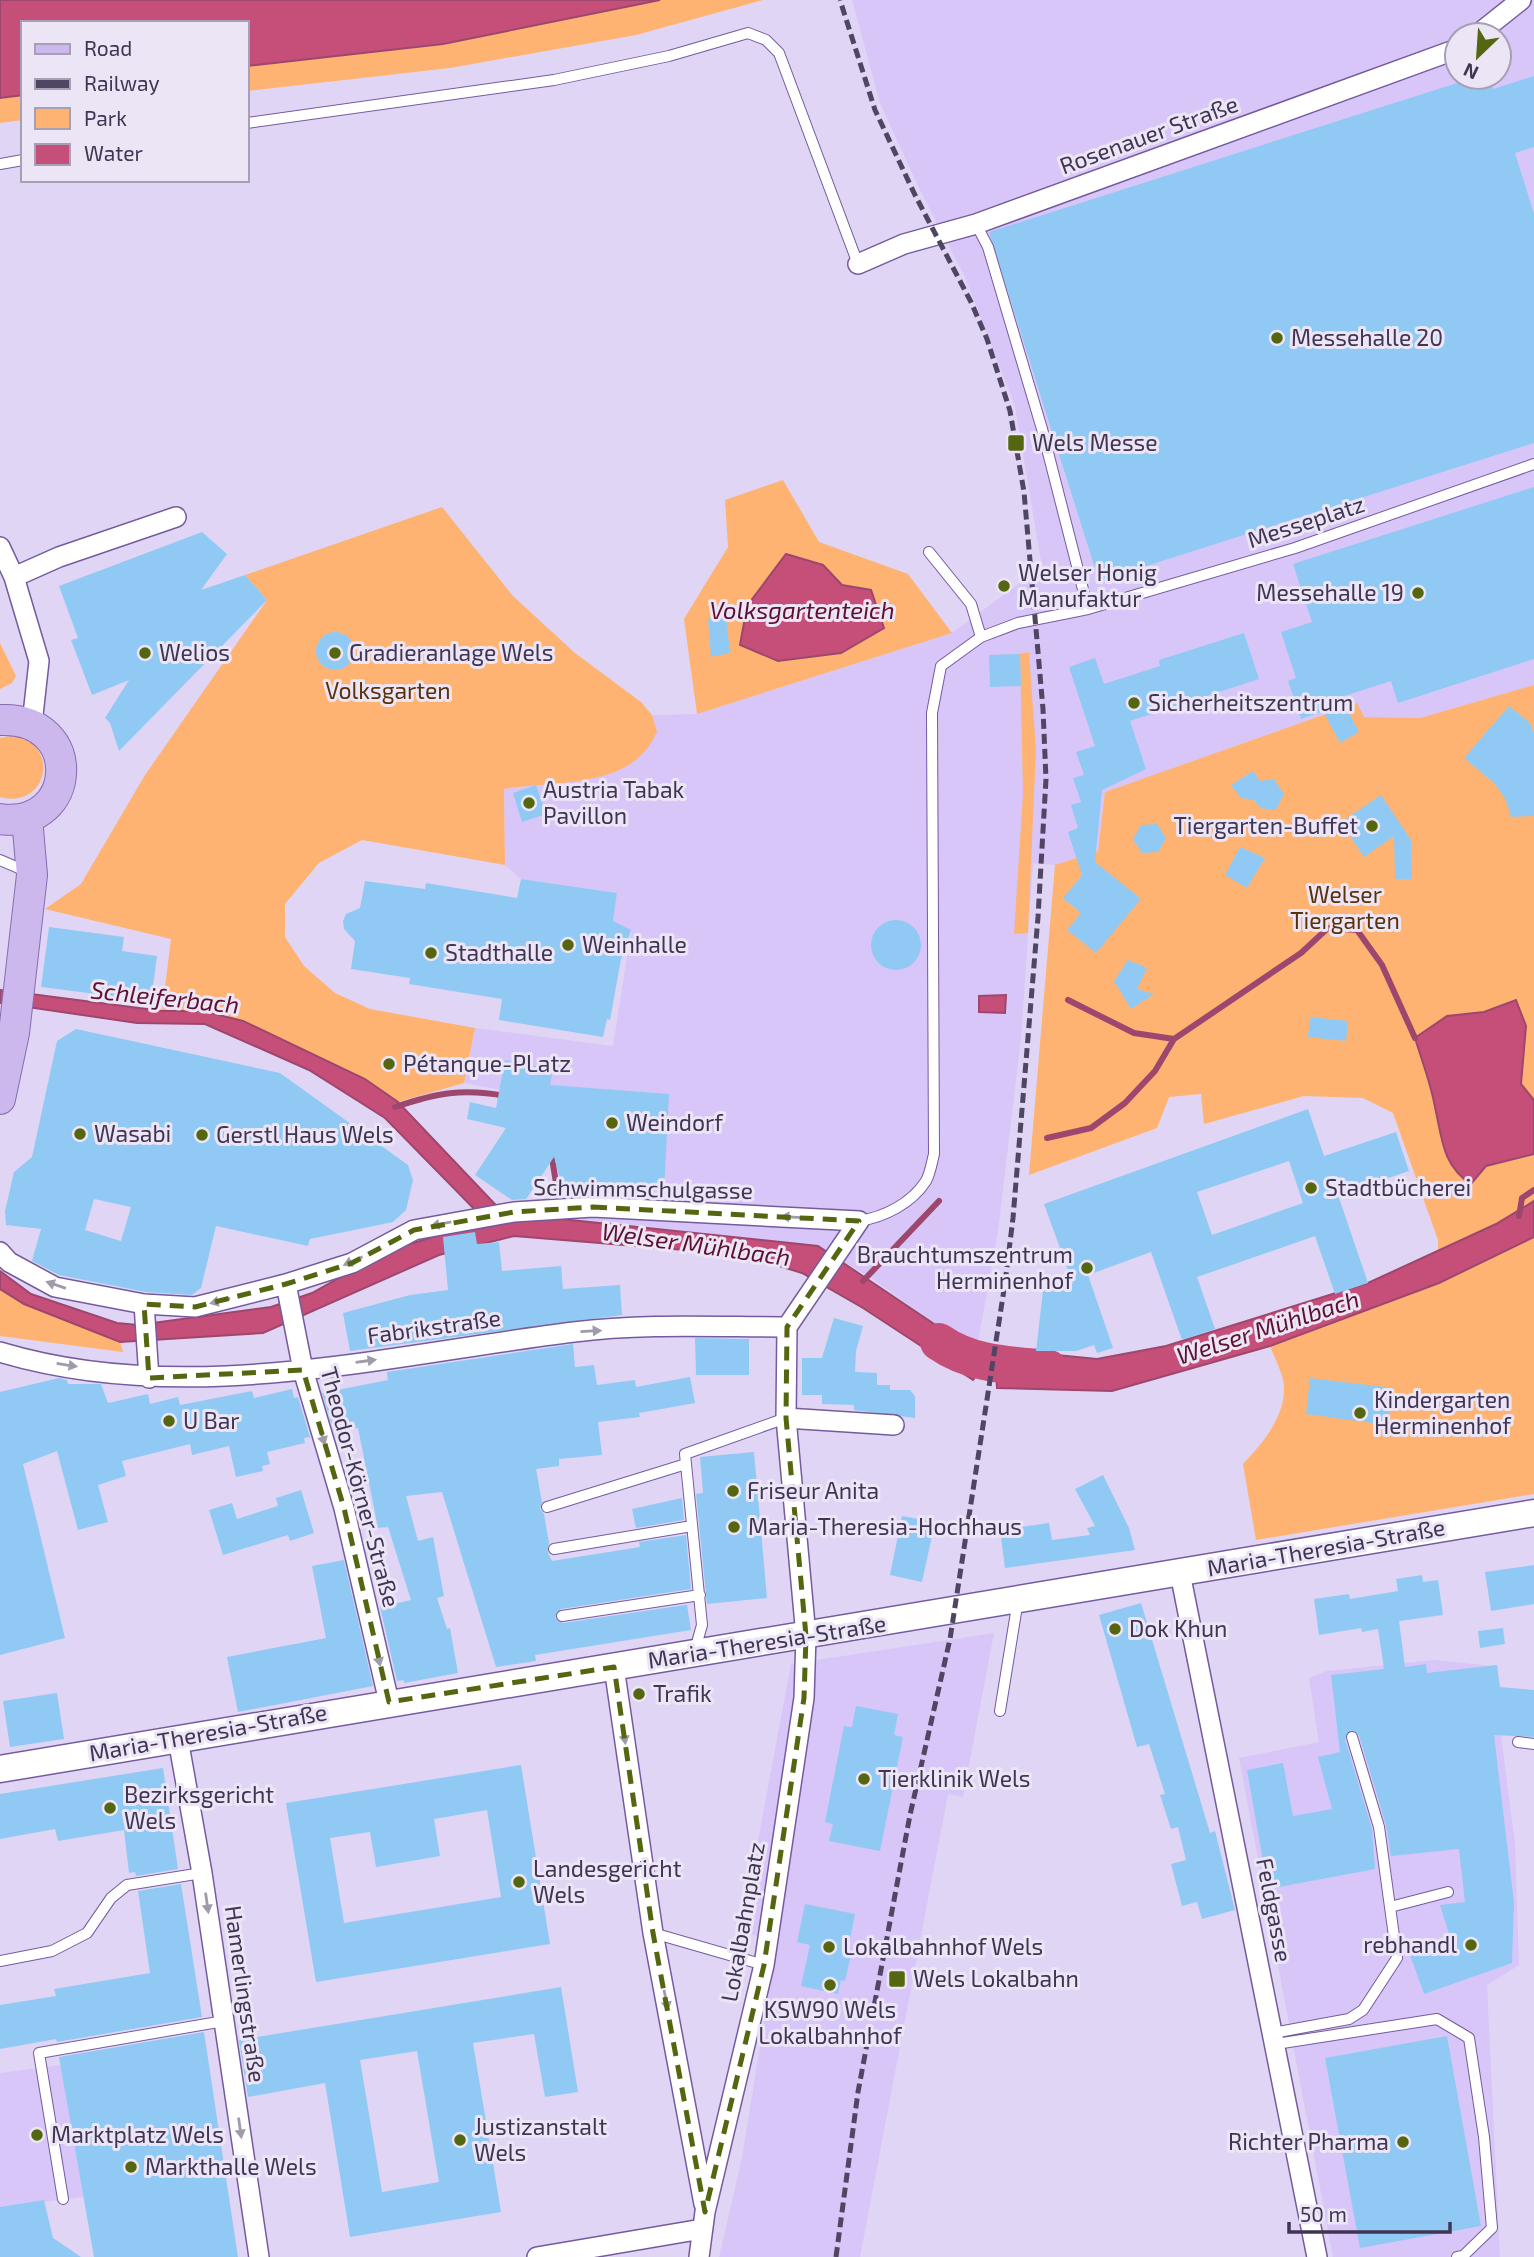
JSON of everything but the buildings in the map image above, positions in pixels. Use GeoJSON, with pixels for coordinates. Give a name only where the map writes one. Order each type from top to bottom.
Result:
{"type":"FeatureCollection","features":[{"type":"Feature","properties":{"kind":"main road"},"geometry":{"type":"LineString","coordinates":[[0,720],[16,719],[32,724],[54,744],[62,773],[51,801],[13,819],[32,874],[0,1099]]}},
{"type":"Feature","properties":{"kind":"main road","name":"Maria-Theresia-Straße"},"geometry":{"type":"LineString","coordinates":[[0,1769],[1534,1513]]}},
{"type":"Feature","properties":{"kind":"street"},"geometry":{"type":"LineString","coordinates":[[1494,21],[1521,0]]}},
{"type":"Feature","properties":{"kind":"street","name":"Rosenauer Straße"},"geometry":{"type":"LineString","coordinates":[[858,264],[904,244],[976,224],[1443,54]]}},
{"type":"Feature","properties":{"kind":"street"},"geometry":{"type":"LineString","coordinates":[[14,578],[59,557],[176,517]]}},
{"type":"Feature","properties":{"kind":"street"},"geometry":{"type":"LineString","coordinates":[[0,547],[14,578],[39,661],[32,724]]}},
{"type":"Feature","properties":{"kind":"street","name":"Schwimmschulgasse"},"geometry":{"type":"LineString","coordinates":[[0,1252],[9,1262],[55,1287],[144,1304],[195,1307],[287,1290],[352,1263],[414,1230],[514,1212],[593,1207],[859,1221]]}},
{"type":"Feature","properties":{"kind":"street"},"geometry":{"type":"LineString","coordinates":[[806,1636],[786,1418],[787,1327],[804,1298],[859,1221]]}},
{"type":"Feature","properties":{"kind":"street","name":"Theodor-Körner-Straße"},"geometry":{"type":"LineString","coordinates":[[287,1290],[303,1370],[344,1508],[389,1702]]}},
{"type":"Feature","properties":{"kind":"street"},"geometry":{"type":"LineString","coordinates":[[144,1304],[148,1370]]}},
{"type":"Feature","properties":{"kind":"street","name":"Fabrikstraße"},"geometry":{"type":"LineString","coordinates":[[0,1352],[23,1359],[148,1370],[303,1370],[577,1332],[670,1327],[787,1327]]}},
{"type":"Feature","properties":{"kind":"street"},"geometry":{"type":"LineString","coordinates":[[786,1418],[894,1425]]}},
{"type":"Feature","properties":{"kind":"street","name":"Feldgasse"},"geometry":{"type":"LineString","coordinates":[[1180,1573],[1317,2257]]}},
{"type":"Feature","properties":{"kind":"street","name":"Lokalbahnplatz"},"geometry":{"type":"LineString","coordinates":[[699,2257],[704,2221],[764,1965],[804,1698],[806,1636]]}},
{"type":"Feature","properties":{"kind":"street","name":"Lokalbahnplatz"},"geometry":{"type":"LineString","coordinates":[[614,1667],[653,1933],[704,2221]]}},
{"type":"Feature","properties":{"kind":"street","name":"Hamerlingstraße"},"geometry":{"type":"LineString","coordinates":[[178,1739],[202,1872],[259,2257]]}},
{"type":"Feature","properties":{"kind":"street"},"geometry":{"type":"LineString","coordinates":[[537,2257],[704,2221]]}},
{"type":"Feature","properties":{"kind":"lane"},"geometry":{"type":"LineString","coordinates":[[248,123],[554,80],[669,57],[748,33],[766,40],[779,53],[858,264]]}},
{"type":"Feature","properties":{"kind":"lane"},"geometry":{"type":"LineString","coordinates":[[0,164],[21,160]]}},
{"type":"Feature","properties":{"kind":"lane"},"geometry":{"type":"LineString","coordinates":[[976,224],[988,247],[1042,429],[1088,609]]}},
{"type":"Feature","properties":{"kind":"lane","name":"Messeplatz"},"geometry":{"type":"LineString","coordinates":[[859,1221],[879,1217],[898,1208],[925,1181],[934,1154],[936,1096],[932,713],[941,666],[981,637],[1018,623],[1088,609],[1295,548],[1534,464]]}},
{"type":"Feature","properties":{"kind":"lane"},"geometry":{"type":"LineString","coordinates":[[929,552],[971,604],[981,637]]}},
{"type":"Feature","properties":{"kind":"lane"},"geometry":{"type":"LineString","coordinates":[[0,860],[32,874]]}},
{"type":"Feature","properties":{"kind":"lane"},"geometry":{"type":"LineString","coordinates":[[700,1653],[698,1639],[702,1625],[685,1454],[786,1418]]}},
{"type":"Feature","properties":{"kind":"lane"},"geometry":{"type":"LineString","coordinates":[[547,1507],[686,1464]]}},
{"type":"Feature","properties":{"kind":"lane"},"geometry":{"type":"LineString","coordinates":[[554,1549],[692,1527]]}},
{"type":"Feature","properties":{"kind":"lane"},"geometry":{"type":"LineString","coordinates":[[562,1616],[699,1595]]}},
{"type":"Feature","properties":{"kind":"lane"},"geometry":{"type":"LineString","coordinates":[[1000,1711],[1018,1599]]}},
{"type":"Feature","properties":{"kind":"lane"},"geometry":{"type":"LineString","coordinates":[[1275,2038],[1349,2019],[1363,2010],[1397,1958],[1379,1827],[1352,1737]]}},
{"type":"Feature","properties":{"kind":"lane"},"geometry":{"type":"LineString","coordinates":[[1518,1742],[1534,1744]]}},
{"type":"Feature","properties":{"kind":"lane"},"geometry":{"type":"LineString","coordinates":[[0,1961],[52,1951],[87,1933],[111,1898],[127,1885],[202,1872]]}},
{"type":"Feature","properties":{"kind":"lane"},"geometry":{"type":"LineString","coordinates":[[1390,1907],[1448,1892]]}},
{"type":"Feature","properties":{"kind":"lane"},"geometry":{"type":"LineString","coordinates":[[653,1933],[764,1965]]}},
{"type":"Feature","properties":{"kind":"lane"},"geometry":{"type":"LineString","coordinates":[[1275,2038],[1437,2019],[1469,2038],[1484,2137],[1492,2228],[1463,2256],[1458,2257]]}},
{"type":"Feature","properties":{"kind":"lane"},"geometry":{"type":"LineString","coordinates":[[64,2199],[39,2053],[225,2021]]}},
{"type":"Feature","properties":{"kind":"highlighted area"},"geometry":{"type":"Polygon","coordinates":[[[593,1207],[859,1221],[787,1327],[786,1418],[806,1636],[804,1698],[764,1965],[705,2212],[653,1933],[614,1667],[389,1702],[344,1508],[303,1370],[149,1378],[144,1304],[195,1307],[286,1284],[352,1263],[414,1230],[514,1212],[593,1207]]]}},
{"type":"Feature","properties":{"kind":"shaded area"},"geometry":{"type":"Polygon","coordinates":[[[852,0],[1534,0],[1534,685],[1420,718],[1364,717],[1356,703],[1105,792],[1098,851],[1055,865],[1033,863],[1021,1038],[998,1231],[977,1347],[967,1346],[874,1280],[818,1246],[566,1219],[545,1098],[464,1083],[475,1028],[613,1046],[631,931],[613,921],[617,893],[521,879],[505,865],[504,789],[541,783],[657,730],[652,715],[697,714],[952,633],[1042,567],[1015,406],[965,277],[919,188],[880,103],[852,0]]]}},
{"type":"Feature","properties":{"kind":"shaded area"},"geometry":{"type":"Polygon","coordinates":[[[994,1633],[963,1797],[948,1794],[860,2257],[719,2257],[742,2158],[777,1941],[741,1932],[791,1664],[994,1633]]]}},
{"type":"Feature","properties":{"kind":"shaded area"},"geometry":{"type":"Polygon","coordinates":[[[1434,1660],[1492,1666],[1515,1844],[1519,1965],[1487,1985],[1500,2257],[1333,2257],[1239,1758],[1319,1742],[1309,1678],[1327,1671],[1434,1660]]]}},
{"type":"Feature","properties":{"kind":"shaded area","name":"Marktplatz Wels"},"geometry":{"type":"Polygon","coordinates":[[[61,2065],[84,2197],[0,2207],[0,2073],[61,2065]]]}},
{"type":"Feature","properties":{"kind":"green space"},"geometry":{"type":"Polygon","coordinates":[[[660,0],[763,0],[636,35],[450,68],[248,91],[248,66],[443,44],[660,0]]]}},
{"type":"Feature","properties":{"kind":"green space"},"geometry":{"type":"Polygon","coordinates":[[[21,95],[21,120],[0,123],[0,98],[21,95]]]}},
{"type":"Feature","properties":{"kind":"green space"},"geometry":{"type":"Polygon","coordinates":[[[783,480],[819,542],[908,574],[952,633],[697,714],[684,619],[728,547],[725,500],[783,480]]]}},
{"type":"Feature","properties":{"kind":"green space","name":"Volksgarten"},"geometry":{"type":"Polygon","coordinates":[[[442,507],[513,596],[575,653],[641,702],[652,715],[657,731],[646,750],[631,764],[612,773],[591,779],[504,789],[505,865],[362,840],[319,863],[285,904],[285,937],[304,966],[335,993],[370,1009],[475,1028],[464,1083],[398,1102],[365,1079],[203,1011],[162,1011],[171,939],[45,909],[81,884],[145,775],[267,600],[245,575],[442,507]]]}},
{"type":"Feature","properties":{"kind":"green space"},"geometry":{"type":"Polygon","coordinates":[[[0,643],[16,676],[12,683],[0,689],[0,643]]]}},
{"type":"Feature","properties":{"kind":"green space"},"geometry":{"type":"Polygon","coordinates":[[[1029,652],[1036,750],[1028,933],[1014,934],[1023,794],[1020,654],[1029,652]]]}},
{"type":"Feature","properties":{"kind":"green space","name":"Welser Tiergarten"},"geometry":{"type":"Polygon","coordinates":[[[1534,685],[1534,1494],[1256,1540],[1243,1464],[1258,1448],[1281,1409],[1283,1378],[1270,1346],[1439,1282],[1438,1240],[1393,1113],[1363,1098],[1304,1096],[1204,1124],[1201,1094],[1169,1097],[1157,1128],[1029,1175],[1055,865],[1098,851],[1105,792],[1357,703],[1364,717],[1420,718],[1534,685]]]}},
{"type":"Feature","properties":{"kind":"green space"},"geometry":{"type":"Polygon","coordinates":[[[15,735],[30,742],[39,752],[43,763],[37,786],[16,799],[0,797],[0,738],[15,735]]]}},
{"type":"Feature","properties":{"kind":"green space"},"geometry":{"type":"Polygon","coordinates":[[[0,1289],[24,1304],[120,1342],[123,1352],[0,1336],[0,1289]]]}},
{"type":"Feature","properties":{"kind":"water"},"geometry":{"type":"Polygon","coordinates":[[[0,0],[660,0],[443,44],[248,66],[248,21],[21,21],[21,95],[0,98],[0,0]]]}},
{"type":"Feature","properties":{"kind":"water","name":"Volksgartenteich"},"geometry":{"type":"Polygon","coordinates":[[[786,554],[823,565],[842,585],[871,590],[884,628],[841,653],[778,661],[740,645],[747,606],[786,554]]]}},
{"type":"Feature","properties":{"kind":"water"},"geometry":{"type":"Polygon","coordinates":[[[0,990],[162,1011],[203,1011],[243,1021],[365,1079],[398,1102],[510,1220],[561,1219],[818,1246],[967,1346],[1097,1359],[1166,1346],[1368,1283],[1496,1224],[1534,1201],[1534,1237],[1439,1283],[1270,1346],[1112,1391],[997,1388],[995,1349],[973,1380],[863,1308],[802,1273],[776,1265],[685,1250],[514,1236],[439,1255],[263,1333],[120,1342],[24,1304],[0,1289],[0,1271],[31,1294],[117,1323],[138,1325],[271,1307],[312,1293],[387,1251],[486,1221],[385,1118],[309,1070],[205,1024],[137,1023],[0,1003],[0,990]]]}},
{"type":"Feature","properties":{"kind":"water"},"geometry":{"type":"Polygon","coordinates":[[[1006,995],[1005,1013],[979,1012],[979,996],[1006,995]]]}},
{"type":"Feature","properties":{"kind":"water"},"geometry":{"type":"Polygon","coordinates":[[[1516,1000],[1526,1026],[1521,1084],[1534,1100],[1534,1154],[1486,1166],[1471,1184],[1454,1168],[1445,1150],[1415,1038],[1447,1016],[1484,1012],[1516,1000]]]}},
{"type":"Feature","properties":{"kind":"waterway"},"geometry":{"type":"LineString","coordinates":[[1047,1138],[1091,1128],[1125,1103],[1155,1071],[1174,1039],[1301,953],[1328,928],[1357,930],[1382,965],[1415,1038]]}},
{"type":"Feature","properties":{"kind":"waterway"},"geometry":{"type":"LineString","coordinates":[[1068,1000],[1134,1033],[1174,1039]]}},
{"type":"Feature","properties":{"kind":"waterway"},"geometry":{"type":"LineString","coordinates":[[395,1107],[450,1093],[476,1092],[506,1096]]}},
{"type":"Feature","properties":{"kind":"waterway"},"geometry":{"type":"LineString","coordinates":[[551,1152],[557,1189]]}},
{"type":"Feature","properties":{"kind":"waterway"},"geometry":{"type":"LineString","coordinates":[[1519,1216],[1522,1198],[1534,1190]]}},
{"type":"Feature","properties":{"kind":"waterway"},"geometry":{"type":"LineString","coordinates":[[863,1281],[939,1201]]}},
{"type":"Feature","properties":{"kind":"waterway","name":"Welser Mühlbach"},"geometry":{"type":"LineString","coordinates":[[939,1342],[978,1360],[1049,1369]]}},
{"type":"Feature","properties":{"kind":"railway"},"geometry":{"type":"LineString","coordinates":[[836,2257],[858,2092],[910,1815],[950,1639],[1005,1283],[1013,1218],[1038,917],[1046,779],[1043,709],[1024,492],[1010,411],[987,339],[971,302],[915,195],[875,110],[840,0]]}},
{"type":"Feature","properties":{"kind":"place","name":"Messehalle 20"},"geometry":{"type":"Point","coordinates":[1277,338]}},
{"type":"Feature","properties":{"kind":"place","name":"Wels Messe"},"geometry":{"type":"Point","coordinates":[1016,443]}},
{"type":"Feature","properties":{"kind":"place","name":"Welser Honig Manufaktur"},"geometry":{"type":"Point","coordinates":[1004,586]}},
{"type":"Feature","properties":{"kind":"place","name":"Messehalle 19"},"geometry":{"type":"Point","coordinates":[1418,593]}},
{"type":"Feature","properties":{"kind":"place","name":"Welios"},"geometry":{"type":"Point","coordinates":[145,653]}},
{"type":"Feature","properties":{"kind":"place","name":"Gradieranlage Wels"},"geometry":{"type":"Point","coordinates":[335,653]}},
{"type":"Feature","properties":{"kind":"place","name":"Sicherheitszentrum"},"geometry":{"type":"Point","coordinates":[1134,703]}},
{"type":"Feature","properties":{"kind":"place","name":"Austria Tabak Pavillon"},"geometry":{"type":"Point","coordinates":[529,803]}},
{"type":"Feature","properties":{"kind":"place","name":"Tiergarten-Buffet"},"geometry":{"type":"Point","coordinates":[1372,826]}},
{"type":"Feature","properties":{"kind":"place","name":"Weinhalle"},"geometry":{"type":"Point","coordinates":[568,945]}},
{"type":"Feature","properties":{"kind":"place","name":"Stadthalle"},"geometry":{"type":"Point","coordinates":[431,953]}},
{"type":"Feature","properties":{"kind":"place","name":"Pétanque-PLatz"},"geometry":{"type":"Point","coordinates":[389,1064]}},
{"type":"Feature","properties":{"kind":"place","name":"Weindorf"},"geometry":{"type":"Point","coordinates":[612,1123]}},
{"type":"Feature","properties":{"kind":"place","name":"Wasabi"},"geometry":{"type":"Point","coordinates":[80,1134]}},
{"type":"Feature","properties":{"kind":"place","name":"Gerstl Haus Wels"},"geometry":{"type":"Point","coordinates":[202,1135]}},
{"type":"Feature","properties":{"kind":"place","name":"Stadtbücherei"},"geometry":{"type":"Point","coordinates":[1311,1188]}},
{"type":"Feature","properties":{"kind":"place","name":"Brauchtumszentrum Herminenhof"},"geometry":{"type":"Point","coordinates":[1087,1268]}},
{"type":"Feature","properties":{"kind":"place","name":"Kindergarten Herminenhof"},"geometry":{"type":"Point","coordinates":[1360,1413]}},
{"type":"Feature","properties":{"kind":"place","name":"U Bar"},"geometry":{"type":"Point","coordinates":[169,1421]}},
{"type":"Feature","properties":{"kind":"place","name":"Friseur Anita"},"geometry":{"type":"Point","coordinates":[733,1491]}},
{"type":"Feature","properties":{"kind":"place","name":"Maria-Theresia-Hochhaus"},"geometry":{"type":"Point","coordinates":[734,1527]}},
{"type":"Feature","properties":{"kind":"place","name":"Dok Khun"},"geometry":{"type":"Point","coordinates":[1115,1629]}},
{"type":"Feature","properties":{"kind":"place","name":"Trafik"},"geometry":{"type":"Point","coordinates":[639,1694]}},
{"type":"Feature","properties":{"kind":"place","name":"Tierklinik Wels"},"geometry":{"type":"Point","coordinates":[864,1779]}},
{"type":"Feature","properties":{"kind":"place","name":"Bezirksgericht Wels"},"geometry":{"type":"Point","coordinates":[110,1808]}},
{"type":"Feature","properties":{"kind":"place","name":"Landesgericht Wels"},"geometry":{"type":"Point","coordinates":[519,1882]}},
{"type":"Feature","properties":{"kind":"place","name":"rebhandl"},"geometry":{"type":"Point","coordinates":[1471,1945]}},
{"type":"Feature","properties":{"kind":"place","name":"Lokalbahnhof Wels"},"geometry":{"type":"Point","coordinates":[829,1947]}},
{"type":"Feature","properties":{"kind":"place","name":"Wels Lokalbahn"},"geometry":{"type":"Point","coordinates":[897,1979]}},
{"type":"Feature","properties":{"kind":"place","name":"KSW90 Wels Lokalbahnhof"},"geometry":{"type":"Point","coordinates":[830,1985]}},
{"type":"Feature","properties":{"kind":"place","name":"Marktplatz Wels"},"geometry":{"type":"Point","coordinates":[37,2135]}},
{"type":"Feature","properties":{"kind":"place","name":"Justizanstalt Wels"},"geometry":{"type":"Point","coordinates":[460,2140]}},
{"type":"Feature","properties":{"kind":"place","name":"Richter Pharma"},"geometry":{"type":"Point","coordinates":[1403,2142]}},
{"type":"Feature","properties":{"kind":"place","name":"Markthalle Wels"},"geometry":{"type":"Point","coordinates":[131,2167]}},
{"type":"Feature","properties":{"kind":"water label","name":"Schleiferbach"},"geometry":{"type":"Point","coordinates":[165,998]}}]}
